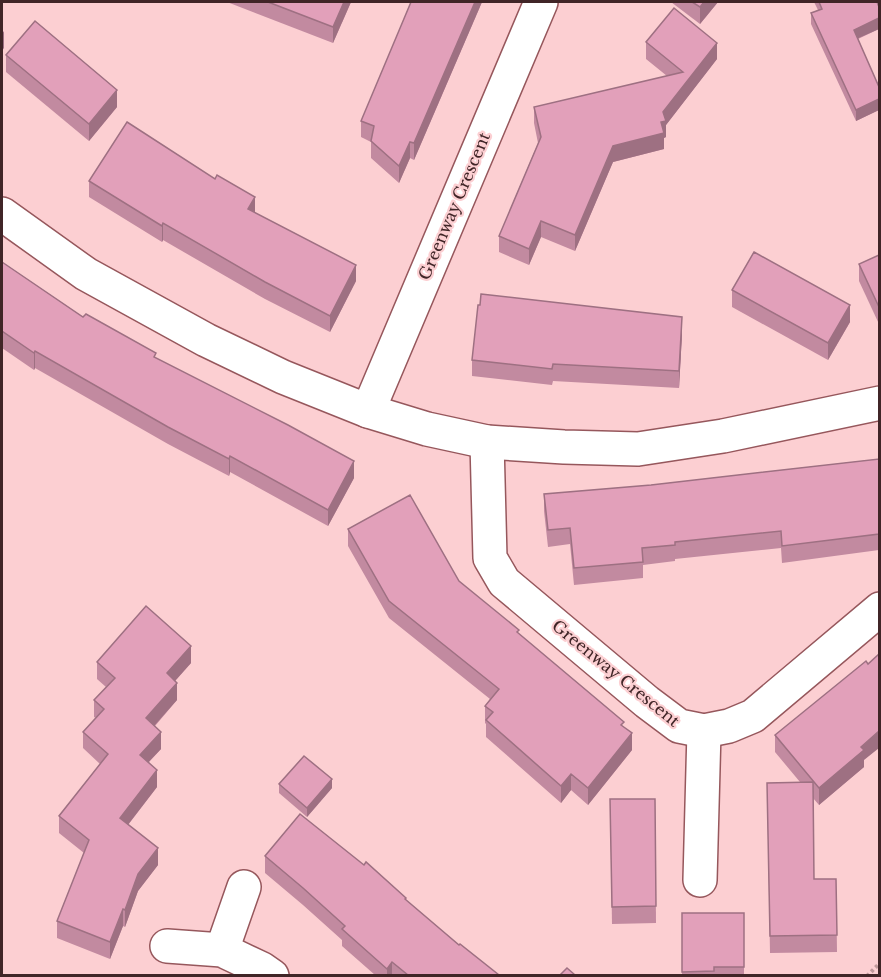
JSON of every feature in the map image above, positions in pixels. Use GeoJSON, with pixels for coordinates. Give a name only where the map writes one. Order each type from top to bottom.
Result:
{"type":"FeatureCollection","features":[{"type":"Feature","properties":{"kind":"street","name":"Greenway Crescent"},"geometry":{"type":"LineString","coordinates":[[368,411],[541,2]]}},
{"type":"Feature","properties":{"kind":"street"},"geometry":{"type":"LineString","coordinates":[[2,214],[86,274],[206,340],[283,377],[368,411],[427,429],[487,442],[564,447],[638,448],[723,436],[879,403]]}},
{"type":"Feature","properties":{"kind":"street","name":"Greenway Crescent"},"geometry":{"type":"LineString","coordinates":[[487,442],[490,558],[504,582],[679,726],[704,731],[729,726],[753,716],[879,609]]}},
{"type":"Feature","properties":{"kind":"street"},"geometry":{"type":"LineString","coordinates":[[700,880],[704,731]]}},
{"type":"Feature","properties":{"kind":"street"},"geometry":{"type":"LineString","coordinates":[[222,950],[244,887]]}},
{"type":"Feature","properties":{"kind":"street"},"geometry":{"type":"LineString","coordinates":[[168,946],[222,950],[272,975]]}},
{"type":"Feature","properties":{"kind":"path"},"geometry":{"type":"LineString","coordinates":[[867,975],[879,963]]}},
{"type":"Feature","properties":{"kind":"building"},"geometry":{"type":"Polygon","coordinates":[[[268,2],[344,2],[333,27],[268,2]]]}},
{"type":"Feature","properties":{"kind":"building"},"geometry":{"type":"Polygon","coordinates":[[[411,2],[475,2],[414,143],[410,142],[399,166],[371,141],[374,126],[361,121],[411,2]]]}},
{"type":"Feature","properties":{"kind":"building"},"geometry":{"type":"Polygon","coordinates":[[[692,2],[704,2],[700,7],[692,2]]]}},
{"type":"Feature","properties":{"kind":"building"},"geometry":{"type":"Polygon","coordinates":[[[819,2],[877,2],[879,7],[879,18],[854,30],[879,87],[879,99],[856,110],[811,13],[822,9],[819,2]]]}},
{"type":"Feature","properties":{"kind":"building"},"geometry":{"type":"Polygon","coordinates":[[[674,8],[717,43],[663,112],[666,121],[661,122],[664,133],[613,146],[575,235],[541,221],[529,249],[499,236],[541,137],[534,107],[683,72],[646,42],[674,8]]]}},
{"type":"Feature","properties":{"kind":"building"},"geometry":{"type":"Polygon","coordinates":[[[35,21],[117,90],[89,124],[6,55],[35,21]]]}},
{"type":"Feature","properties":{"kind":"building"},"geometry":{"type":"Polygon","coordinates":[[[127,122],[215,179],[217,175],[255,197],[248,209],[356,265],[330,316],[265,282],[163,223],[162,226],[89,181],[127,122]]]}},
{"type":"Feature","properties":{"kind":"building"},"geometry":{"type":"Polygon","coordinates":[[[754,252],[850,305],[828,343],[732,290],[754,252]]]}},
{"type":"Feature","properties":{"kind":"building"},"geometry":{"type":"Polygon","coordinates":[[[879,255],[879,307],[859,264],[879,255]]]}},
{"type":"Feature","properties":{"kind":"building"},"geometry":{"type":"Polygon","coordinates":[[[2,262],[83,317],[86,314],[156,353],[154,357],[354,461],[328,510],[230,456],[229,459],[168,427],[35,351],[34,353],[2,331],[2,262]]]}},
{"type":"Feature","properties":{"kind":"building"},"geometry":{"type":"Polygon","coordinates":[[[481,294],[682,317],[679,371],[553,364],[552,369],[472,360],[481,294]]]}},
{"type":"Feature","properties":{"kind":"building"},"geometry":{"type":"Polygon","coordinates":[[[879,459],[879,534],[782,546],[781,531],[675,542],[675,545],[642,548],[643,562],[574,568],[570,528],[548,530],[544,494],[651,485],[879,459]]]}},
{"type":"Feature","properties":{"kind":"building"},"geometry":{"type":"Polygon","coordinates":[[[410,495],[459,581],[624,722],[621,725],[632,733],[588,788],[571,774],[561,786],[486,720],[493,712],[485,706],[499,689],[389,601],[348,529],[410,495]]]}},
{"type":"Feature","properties":{"kind":"building"},"geometry":{"type":"Polygon","coordinates":[[[146,606],[191,646],[167,673],[177,683],[146,718],[161,732],[140,755],[157,770],[120,818],[158,848],[138,874],[110,942],[57,921],[89,840],[59,816],[108,754],[83,732],[104,709],[94,700],[115,678],[97,662],[146,606]]]}},
{"type":"Feature","properties":{"kind":"building"},"geometry":{"type":"Polygon","coordinates":[[[879,654],[879,731],[861,747],[864,750],[819,788],[775,735],[866,661],[868,664],[879,654]]]}},
{"type":"Feature","properties":{"kind":"building"},"geometry":{"type":"Polygon","coordinates":[[[304,756],[332,779],[307,808],[279,784],[304,756]]]}},
{"type":"Feature","properties":{"kind":"building"},"geometry":{"type":"Polygon","coordinates":[[[813,782],[814,879],[836,879],[837,935],[770,936],[767,783],[813,782]]]}},
{"type":"Feature","properties":{"kind":"building"},"geometry":{"type":"Polygon","coordinates":[[[610,799],[655,799],[656,906],[612,907],[610,799]]]}},
{"type":"Feature","properties":{"kind":"building"},"geometry":{"type":"Polygon","coordinates":[[[300,814],[364,865],[366,862],[459,945],[499,975],[408,975],[392,962],[387,969],[342,929],[345,926],[265,856],[300,814]]]}},
{"type":"Feature","properties":{"kind":"building"},"geometry":{"type":"Polygon","coordinates":[[[682,913],[744,913],[744,967],[714,967],[714,971],[682,972],[682,913]]]}},
{"type":"Feature","properties":{"kind":"building"},"geometry":{"type":"Polygon","coordinates":[[[567,968],[575,975],[560,975],[567,968]]]}}]}
